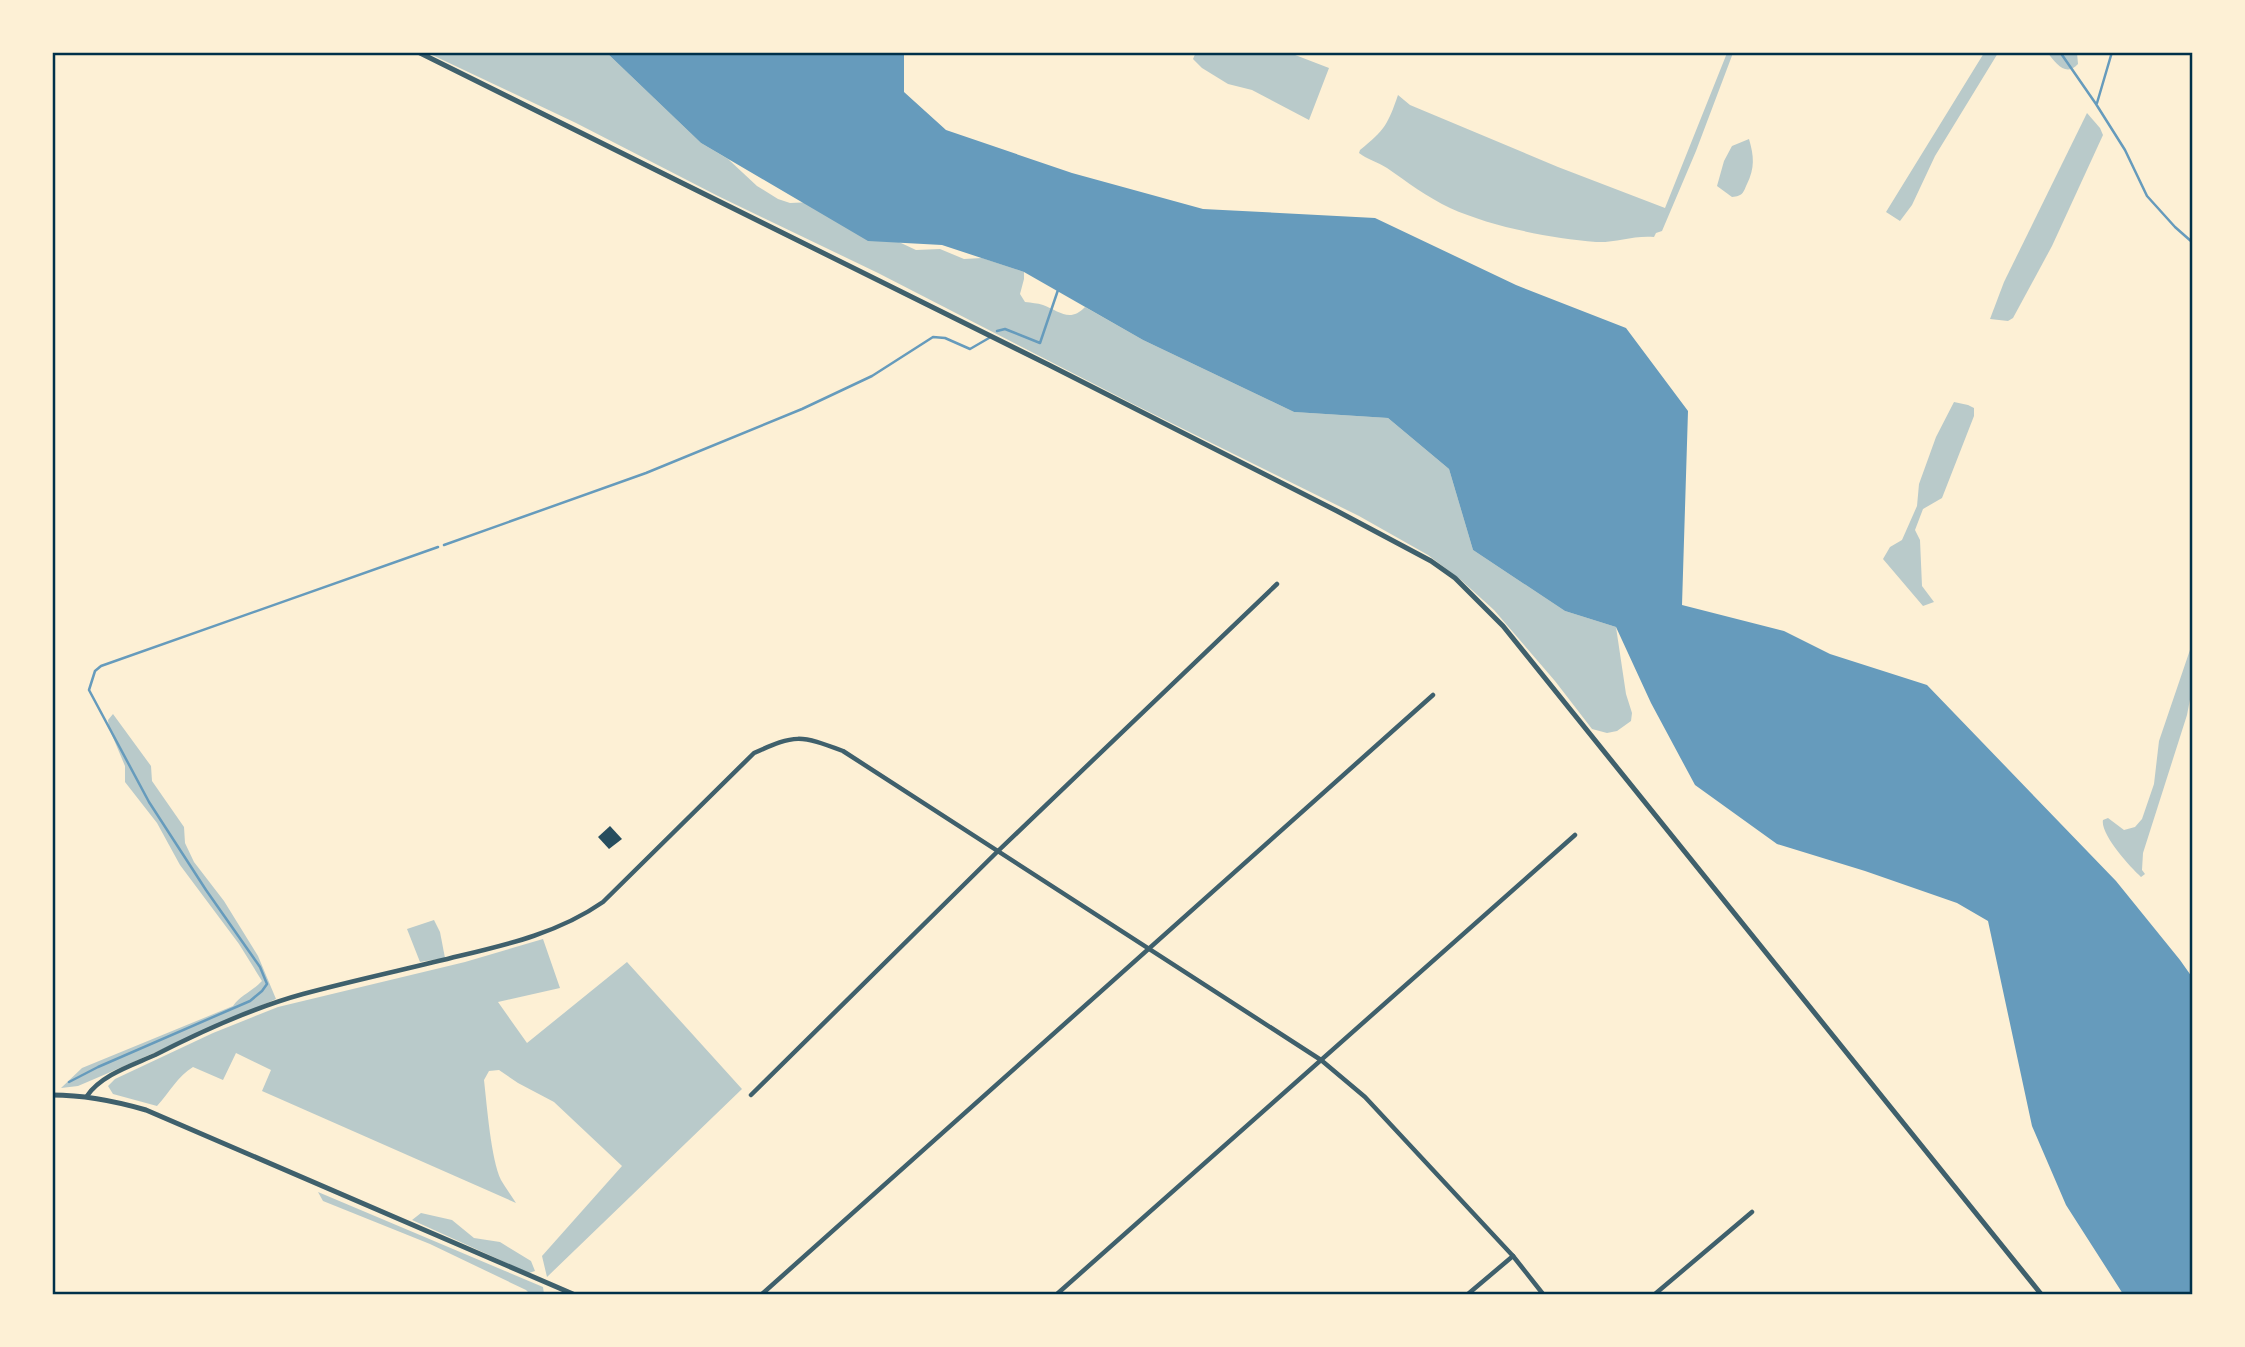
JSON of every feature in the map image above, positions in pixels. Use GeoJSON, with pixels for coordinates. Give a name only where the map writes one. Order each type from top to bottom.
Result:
{"type":"FeatureCollection","features":[{"type":"Feature","properties":{"kind":"street"},"geometry":{"type":"LineString","coordinates":[[418,52],[1101,391],[1337,511],[1431,561],[1455,578],[1478,599],[1511,637],[2041,1294]]}},
{"type":"Feature","properties":{"kind":"street"},"geometry":{"type":"LineString","coordinates":[[751,1095],[998,851],[1277,584]]}},
{"type":"Feature","properties":{"kind":"street"},"geometry":{"type":"LineString","coordinates":[[762,1294],[1433,695]]}},
{"type":"Feature","properties":{"kind":"street"},"geometry":{"type":"LineString","coordinates":[[87,1096],[92,1088],[105,1079],[250,1012],[302,994],[502,946],[548,932],[582,917],[603,902],[754,753],[784,739],[808,738],[843,751],[1321,1060],[1365,1097],[1513,1256],[1543,1294]]}},
{"type":"Feature","properties":{"kind":"street"},"geometry":{"type":"LineString","coordinates":[[1057,1294],[1575,835]]}},
{"type":"Feature","properties":{"kind":"street"},"geometry":{"type":"LineString","coordinates":[[53,1097],[87,1096],[146,1110],[573,1294]]}},
{"type":"Feature","properties":{"kind":"street"},"geometry":{"type":"LineString","coordinates":[[1655,1294],[1752,1212]]}},
{"type":"Feature","properties":{"kind":"street"},"geometry":{"type":"LineString","coordinates":[[1468,1294],[1513,1256]]}},
{"type":"Feature","properties":{"kind":"shaded area"},"geometry":{"type":"Polygon","coordinates":[[[1196,52],[1290,53],[1329,68],[1309,120],[1252,90],[1228,84],[1193,59],[1196,52]]]}},
{"type":"Feature","properties":{"kind":"shaded area"},"geometry":{"type":"Polygon","coordinates":[[[428,53],[607,53],[701,143],[728,159],[757,186],[778,199],[790,203],[813,202],[916,250],[940,249],[964,259],[982,258],[1024,272],[1020,294],[1025,302],[1041,304],[1069,315],[1080,312],[1085,307],[1143,340],[1294,412],[1388,418],[1449,469],[1473,550],[1565,611],[1616,627],[1626,694],[1632,713],[1631,721],[1617,731],[1607,733],[1592,729],[1494,610],[1428,555],[1359,516],[878,273],[718,196],[576,123],[428,53]]]}},
{"type":"Feature","properties":{"kind":"shaded area"},"geometry":{"type":"Polygon","coordinates":[[[1727,53],[1733,53],[1696,151],[1662,231],[1654,237],[1596,242],[1560,238],[1503,226],[1466,215],[1442,204],[1359,153],[1385,126],[1398,95],[1410,105],[1665,208],[1727,53]]]}},
{"type":"Feature","properties":{"kind":"shaded area"},"geometry":{"type":"Polygon","coordinates":[[[1984,53],[1998,53],[1935,156],[1912,205],[1900,221],[1886,212],[1984,53]]]}},
{"type":"Feature","properties":{"kind":"shaded area"},"geometry":{"type":"Polygon","coordinates":[[[2048,53],[2077,53],[2078,64],[2074,68],[2062,68],[2048,53]]]}},
{"type":"Feature","properties":{"kind":"shaded area"},"geometry":{"type":"Polygon","coordinates":[[[2087,113],[2103,135],[2052,246],[2013,318],[2008,321],[1990,319],[2004,282],[2087,113]]]}},
{"type":"Feature","properties":{"kind":"shaded area"},"geometry":{"type":"Polygon","coordinates":[[[1749,139],[1753,156],[1751,173],[1742,194],[1732,197],[1717,186],[1724,161],[1732,146],[1749,139]]]}},
{"type":"Feature","properties":{"kind":"shaded area"},"geometry":{"type":"Polygon","coordinates":[[[1954,402],[1974,408],[1974,416],[1942,498],[1923,509],[1915,530],[1920,540],[1922,586],[1934,602],[1923,606],[1883,559],[1890,547],[1902,540],[1917,506],[1919,484],[1936,437],[1954,402]]]}},
{"type":"Feature","properties":{"kind":"shaded area"},"geometry":{"type":"Polygon","coordinates":[[[2192,644],[2192,689],[2187,715],[2143,853],[2142,870],[2145,874],[2141,877],[2111,842],[2103,820],[2108,818],[2124,830],[2135,827],[2142,819],[2154,784],[2159,741],[2192,644]]]}},
{"type":"Feature","properties":{"kind":"shaded area"},"geometry":{"type":"Polygon","coordinates":[[[113,714],[151,766],[152,781],[184,827],[185,843],[194,862],[224,901],[258,956],[276,999],[78,1086],[61,1088],[82,1068],[233,1006],[262,981],[239,944],[180,865],[157,823],[125,782],[125,766],[109,728],[108,720],[113,714]]]}},
{"type":"Feature","properties":{"kind":"shaded area"},"geometry":{"type":"Polygon","coordinates":[[[434,920],[440,932],[445,958],[420,962],[407,929],[434,920]]]}},
{"type":"Feature","properties":{"kind":"shaded area"},"geometry":{"type":"Polygon","coordinates":[[[543,939],[560,988],[498,1002],[527,1043],[627,962],[742,1089],[547,1277],[542,1256],[622,1166],[554,1102],[499,1070],[489,1071],[484,1080],[490,1132],[501,1180],[516,1203],[262,1091],[271,1070],[236,1053],[223,1080],[193,1067],[178,1080],[157,1106],[113,1094],[108,1086],[115,1079],[213,1033],[278,1007],[465,962],[543,939]]]}},
{"type":"Feature","properties":{"kind":"shaded area"},"geometry":{"type":"Polygon","coordinates":[[[318,1192],[543,1287],[544,1294],[530,1294],[430,1244],[323,1201],[318,1192]]]}},
{"type":"Feature","properties":{"kind":"shaded area"},"geometry":{"type":"Polygon","coordinates":[[[421,1213],[452,1220],[474,1238],[500,1242],[531,1261],[535,1271],[529,1273],[412,1220],[421,1213]]]}},
{"type":"Feature","properties":{"kind":"water"},"geometry":{"type":"Polygon","coordinates":[[[607,53],[904,53],[904,92],[946,130],[1072,173],[1203,209],[1375,218],[1516,285],[1626,328],[1688,411],[1682,605],[1784,631],[1830,654],[1927,685],[2116,881],[2192,977],[2192,1294],[2123,1294],[2066,1205],[2032,1126],[1988,921],[1957,903],[1777,844],[1695,785],[1651,703],[1616,627],[1565,611],[1473,550],[1449,469],[1388,418],[1294,412],[1143,340],[1024,272],[942,245],[868,241],[701,143],[607,53]]]}},
{"type":"Feature","properties":{"kind":"building"},"geometry":{"type":"Polygon","coordinates":[[[610,826],[622,839],[609,849],[598,837],[610,826]]]}},
{"type":"Feature","properties":{"kind":"waterway"},"geometry":{"type":"LineString","coordinates":[[2060,52],[2125,150],[2147,196],[2192,242]]}},
{"type":"Feature","properties":{"kind":"waterway"},"geometry":{"type":"LineString","coordinates":[[2097,103],[2112,52]]}},
{"type":"Feature","properties":{"kind":"waterway"},"geometry":{"type":"LineString","coordinates":[[997,331],[1005,329],[1040,343],[1058,290]]}},
{"type":"Feature","properties":{"kind":"waterway"},"geometry":{"type":"LineString","coordinates":[[444,545],[646,473],[802,409],[872,376],[933,337],[945,338],[970,349],[989,338]]}},
{"type":"Feature","properties":{"kind":"waterway"},"geometry":{"type":"LineString","coordinates":[[69,1082],[250,1001],[267,984],[260,967],[149,802],[89,690],[95,671],[101,666],[438,547]]}}]}
